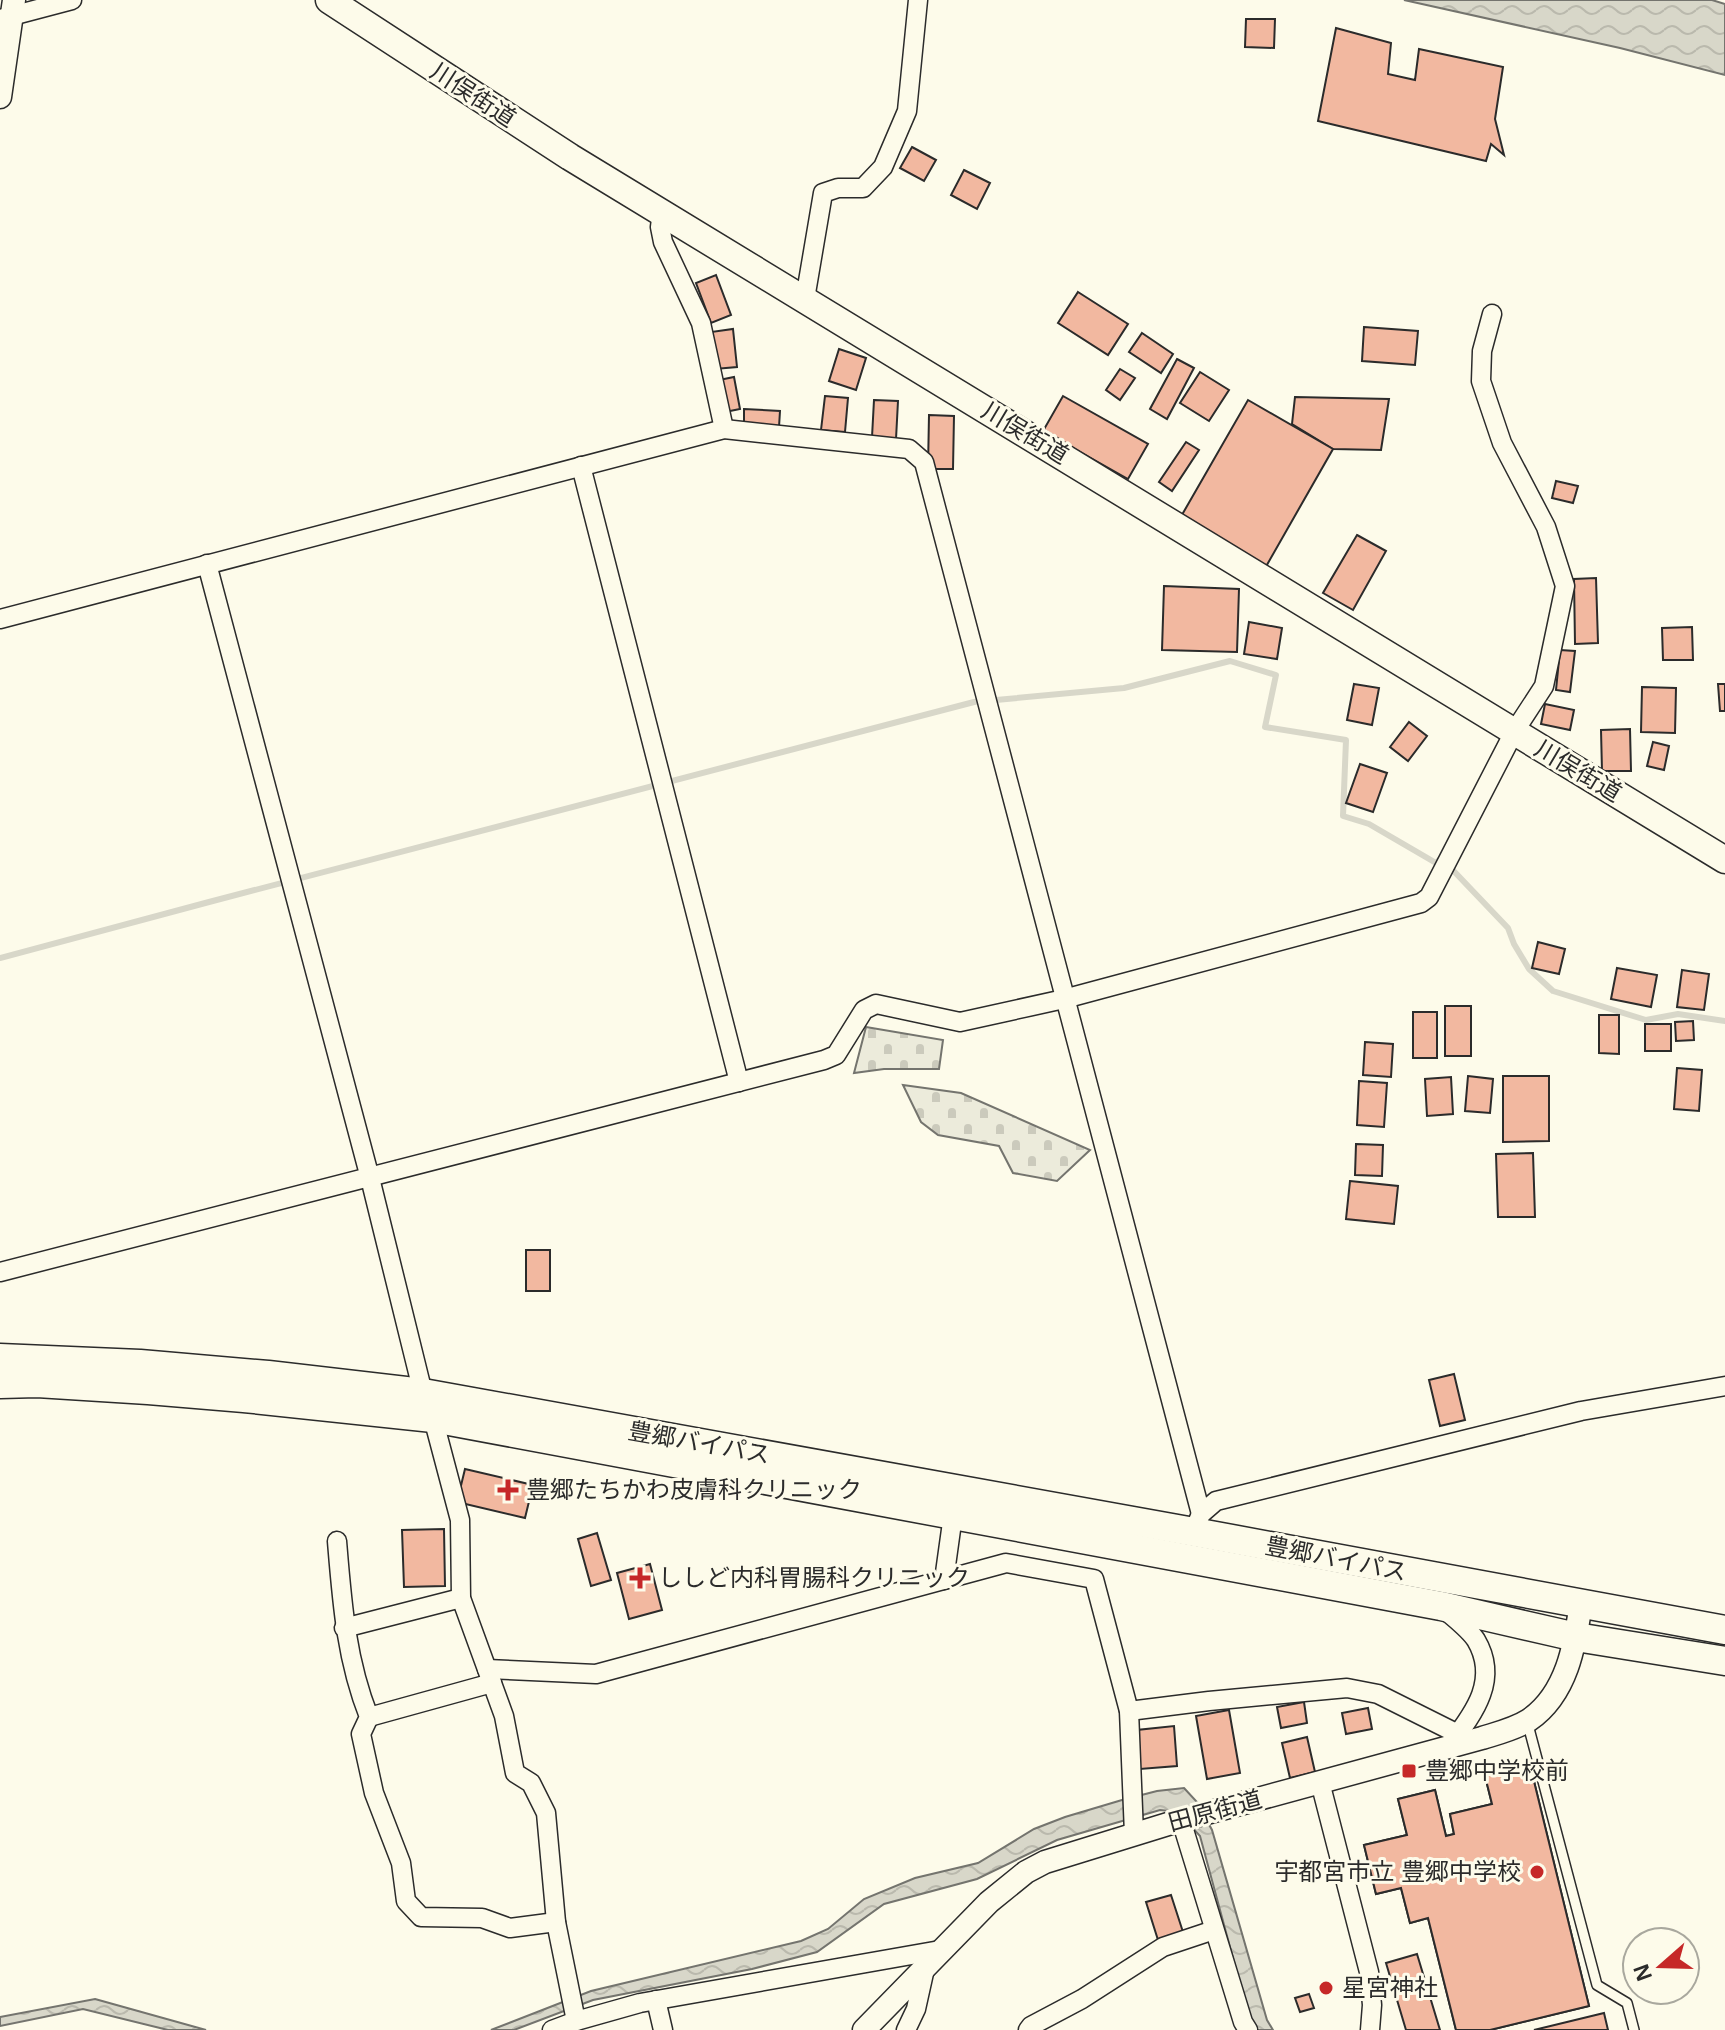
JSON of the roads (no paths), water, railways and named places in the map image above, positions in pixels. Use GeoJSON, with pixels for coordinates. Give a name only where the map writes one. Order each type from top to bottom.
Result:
{"type":"FeatureCollection","features":[{"type":"Feature","properties":{"kind":"main road","name":"川俣街道"},"geometry":{"type":"LineString","coordinates":[[329,0],[570,157],[1725,860]]}},
{"type":"Feature","properties":{"kind":"main road","name":"豊郷バイパス"},"geometry":{"type":"LineString","coordinates":[[0,1358],[140,1364],[268,1375],[954,1502],[1194,1535],[1581,1603]]}},
{"type":"Feature","properties":{"kind":"main road","name":"豊郷バイパス"},"geometry":{"type":"LineString","coordinates":[[0,1384],[37,1383],[428,1406]]}},
{"type":"Feature","properties":{"kind":"main road","name":"豊郷バイパス"},"geometry":{"type":"LineString","coordinates":[[1194,1535],[1441,1606],[1576,1637]]}},
{"type":"Feature","properties":{"kind":"main road"},"geometry":{"type":"LineString","coordinates":[[1581,1603],[1725,1630]]}},
{"type":"Feature","properties":{"kind":"main road"},"geometry":{"type":"LineString","coordinates":[[1576,1637],[1725,1661]]}},
{"type":"Feature","properties":{"kind":"street"},"geometry":{"type":"LineString","coordinates":[[0,97],[8,12],[72,0]]}},
{"type":"Feature","properties":{"kind":"street"},"geometry":{"type":"LineString","coordinates":[[805,299],[823,193],[838,188],[863,188],[883,167],[907,111],[918,0]]}},
{"type":"Feature","properties":{"kind":"street"},"geometry":{"type":"LineString","coordinates":[[662,212],[660,227],[663,242],[701,323],[724,429]]}},
{"type":"Feature","properties":{"kind":"street"},"geometry":{"type":"LineString","coordinates":[[0,1272],[824,1060],[836,1055],[864,1010],[876,1004],[960,1022],[1064,999],[1421,903],[1429,897],[1514,732],[1544,686],[1565,586],[1546,527],[1502,443],[1481,381],[1482,351],[1492,314]]}},
{"type":"Feature","properties":{"kind":"street"},"geometry":{"type":"LineString","coordinates":[[0,619],[724,429],[909,449],[924,462],[1064,999],[1194,1535]]}},
{"type":"Feature","properties":{"kind":"street"},"geometry":{"type":"LineString","coordinates":[[581,466],[739,1082]]}},
{"type":"Feature","properties":{"kind":"street"},"geometry":{"type":"LineString","coordinates":[[207,564],[460,1520],[461,1598],[504,1716],[515,1773],[531,1783],[546,1813],[556,1922],[576,2021]]}},
{"type":"Feature","properties":{"kind":"street"},"geometry":{"type":"LineString","coordinates":[[1194,1535],[1216,1501],[1581,1411],[1725,1386]]}},
{"type":"Feature","properties":{"kind":"street"},"geometry":{"type":"LineString","coordinates":[[944,1580],[954,1502]]}},
{"type":"Feature","properties":{"kind":"street"},"geometry":{"type":"LineString","coordinates":[[337,1541],[344,1628],[359,1693],[369,1717]]}},
{"type":"Feature","properties":{"kind":"street"},"geometry":{"type":"LineString","coordinates":[[556,1922],[510,1928],[482,1918],[421,1917],[406,1901],[401,1863],[374,1793],[361,1734],[369,1717],[490,1676],[596,1674],[1006,1563],[1094,1579],[1129,1711],[1134,1834]]}},
{"type":"Feature","properties":{"kind":"street"},"geometry":{"type":"LineString","coordinates":[[344,1628],[461,1598]]}},
{"type":"Feature","properties":{"kind":"street","name":"田原街道"},"geometry":{"type":"LineString","coordinates":[[864,2030],[989,1902],[1026,1872],[1045,1862],[1452,1741],[1505,1731],[1527,1721],[1546,1706],[1566,1670],[1576,1637],[1581,1603]]}},
{"type":"Feature","properties":{"kind":"street"},"geometry":{"type":"LineString","coordinates":[[1129,1711],[1347,1688],[1378,1694],[1452,1741],[1473,1716],[1485,1686],[1484,1659],[1475,1638],[1441,1606]]}},
{"type":"Feature","properties":{"kind":"street"},"geometry":{"type":"LineString","coordinates":[[1320,1782],[1369,1972],[1372,2005],[1370,2030]]}},
{"type":"Feature","properties":{"kind":"street"},"geometry":{"type":"LineString","coordinates":[[1181,1820],[1248,2030]]}},
{"type":"Feature","properties":{"kind":"street"},"geometry":{"type":"LineString","coordinates":[[1028,2030],[1163,1947],[1214,1930]]}},
{"type":"Feature","properties":{"kind":"street"},"geometry":{"type":"LineString","coordinates":[[552,2030],[656,2000],[933,1957],[906,2030]]}},
{"type":"Feature","properties":{"kind":"street"},"geometry":{"type":"LineString","coordinates":[[656,2000],[663,2030]]}},
{"type":"Feature","properties":{"kind":"lane"},"geometry":{"type":"LineString","coordinates":[[1527,1721],[1597,1985],[1627,2003],[1634,2030]]}},
{"type":"Feature","properties":{"kind":"water"},"geometry":{"type":"Polygon","coordinates":[[[1404,0],[1712,0],[1725,4],[1725,75],[1620,48],[1404,0]]]}},
{"type":"Feature","properties":{"kind":"water"},"geometry":{"type":"Polygon","coordinates":[[[1184,1788],[1197,1802],[1212,1830],[1267,2020],[1273,2030],[1257,2030],[1250,2021],[1200,1836],[1178,1812],[1160,1810],[1057,1840],[977,1879],[884,1904],[817,1952],[752,1969],[593,2000],[514,2030],[491,2030],[591,1991],[801,1941],[828,1929],[864,1899],[915,1878],[978,1863],[1034,1829],[1122,1800],[1184,1788]]]}},
{"type":"Feature","properties":{"kind":"water"},"geometry":{"type":"Polygon","coordinates":[[[95,1999],[206,2030],[168,2030],[83,2009],[0,2026],[0,2017],[95,1999]]]}},
{"type":"Feature","properties":{"kind":"waterway"},"geometry":{"type":"LineString","coordinates":[[0,958],[974,702],[1124,688],[1230,661],[1276,675],[1265,727],[1346,740],[1343,816],[1369,824],[1436,863],[1440,859]]}},
{"type":"Feature","properties":{"kind":"waterway"},"geometry":{"type":"LineString","coordinates":[[1448,865],[1508,928],[1529,969],[1553,991],[1646,1020],[1678,1014],[1725,1021]]}},
{"type":"Feature","properties":{"kind":"place","name":"豊郷たちかわ皮膚科クリニック"},"geometry":{"type":"Point","coordinates":[508,1490]}},
{"type":"Feature","properties":{"kind":"place","name":"ししど内科胃腸科クリニック"},"geometry":{"type":"Point","coordinates":[640,1578]}},
{"type":"Feature","properties":{"kind":"place","name":"豊郷中学校前"},"geometry":{"type":"Point","coordinates":[1409,1771]}},
{"type":"Feature","properties":{"kind":"place","name":"宇都宮市立 豊郷中学校"},"geometry":{"type":"Point","coordinates":[1537,1872]}},
{"type":"Feature","properties":{"kind":"place","name":"星宮神社"},"geometry":{"type":"Point","coordinates":[1326,1988]}}]}
